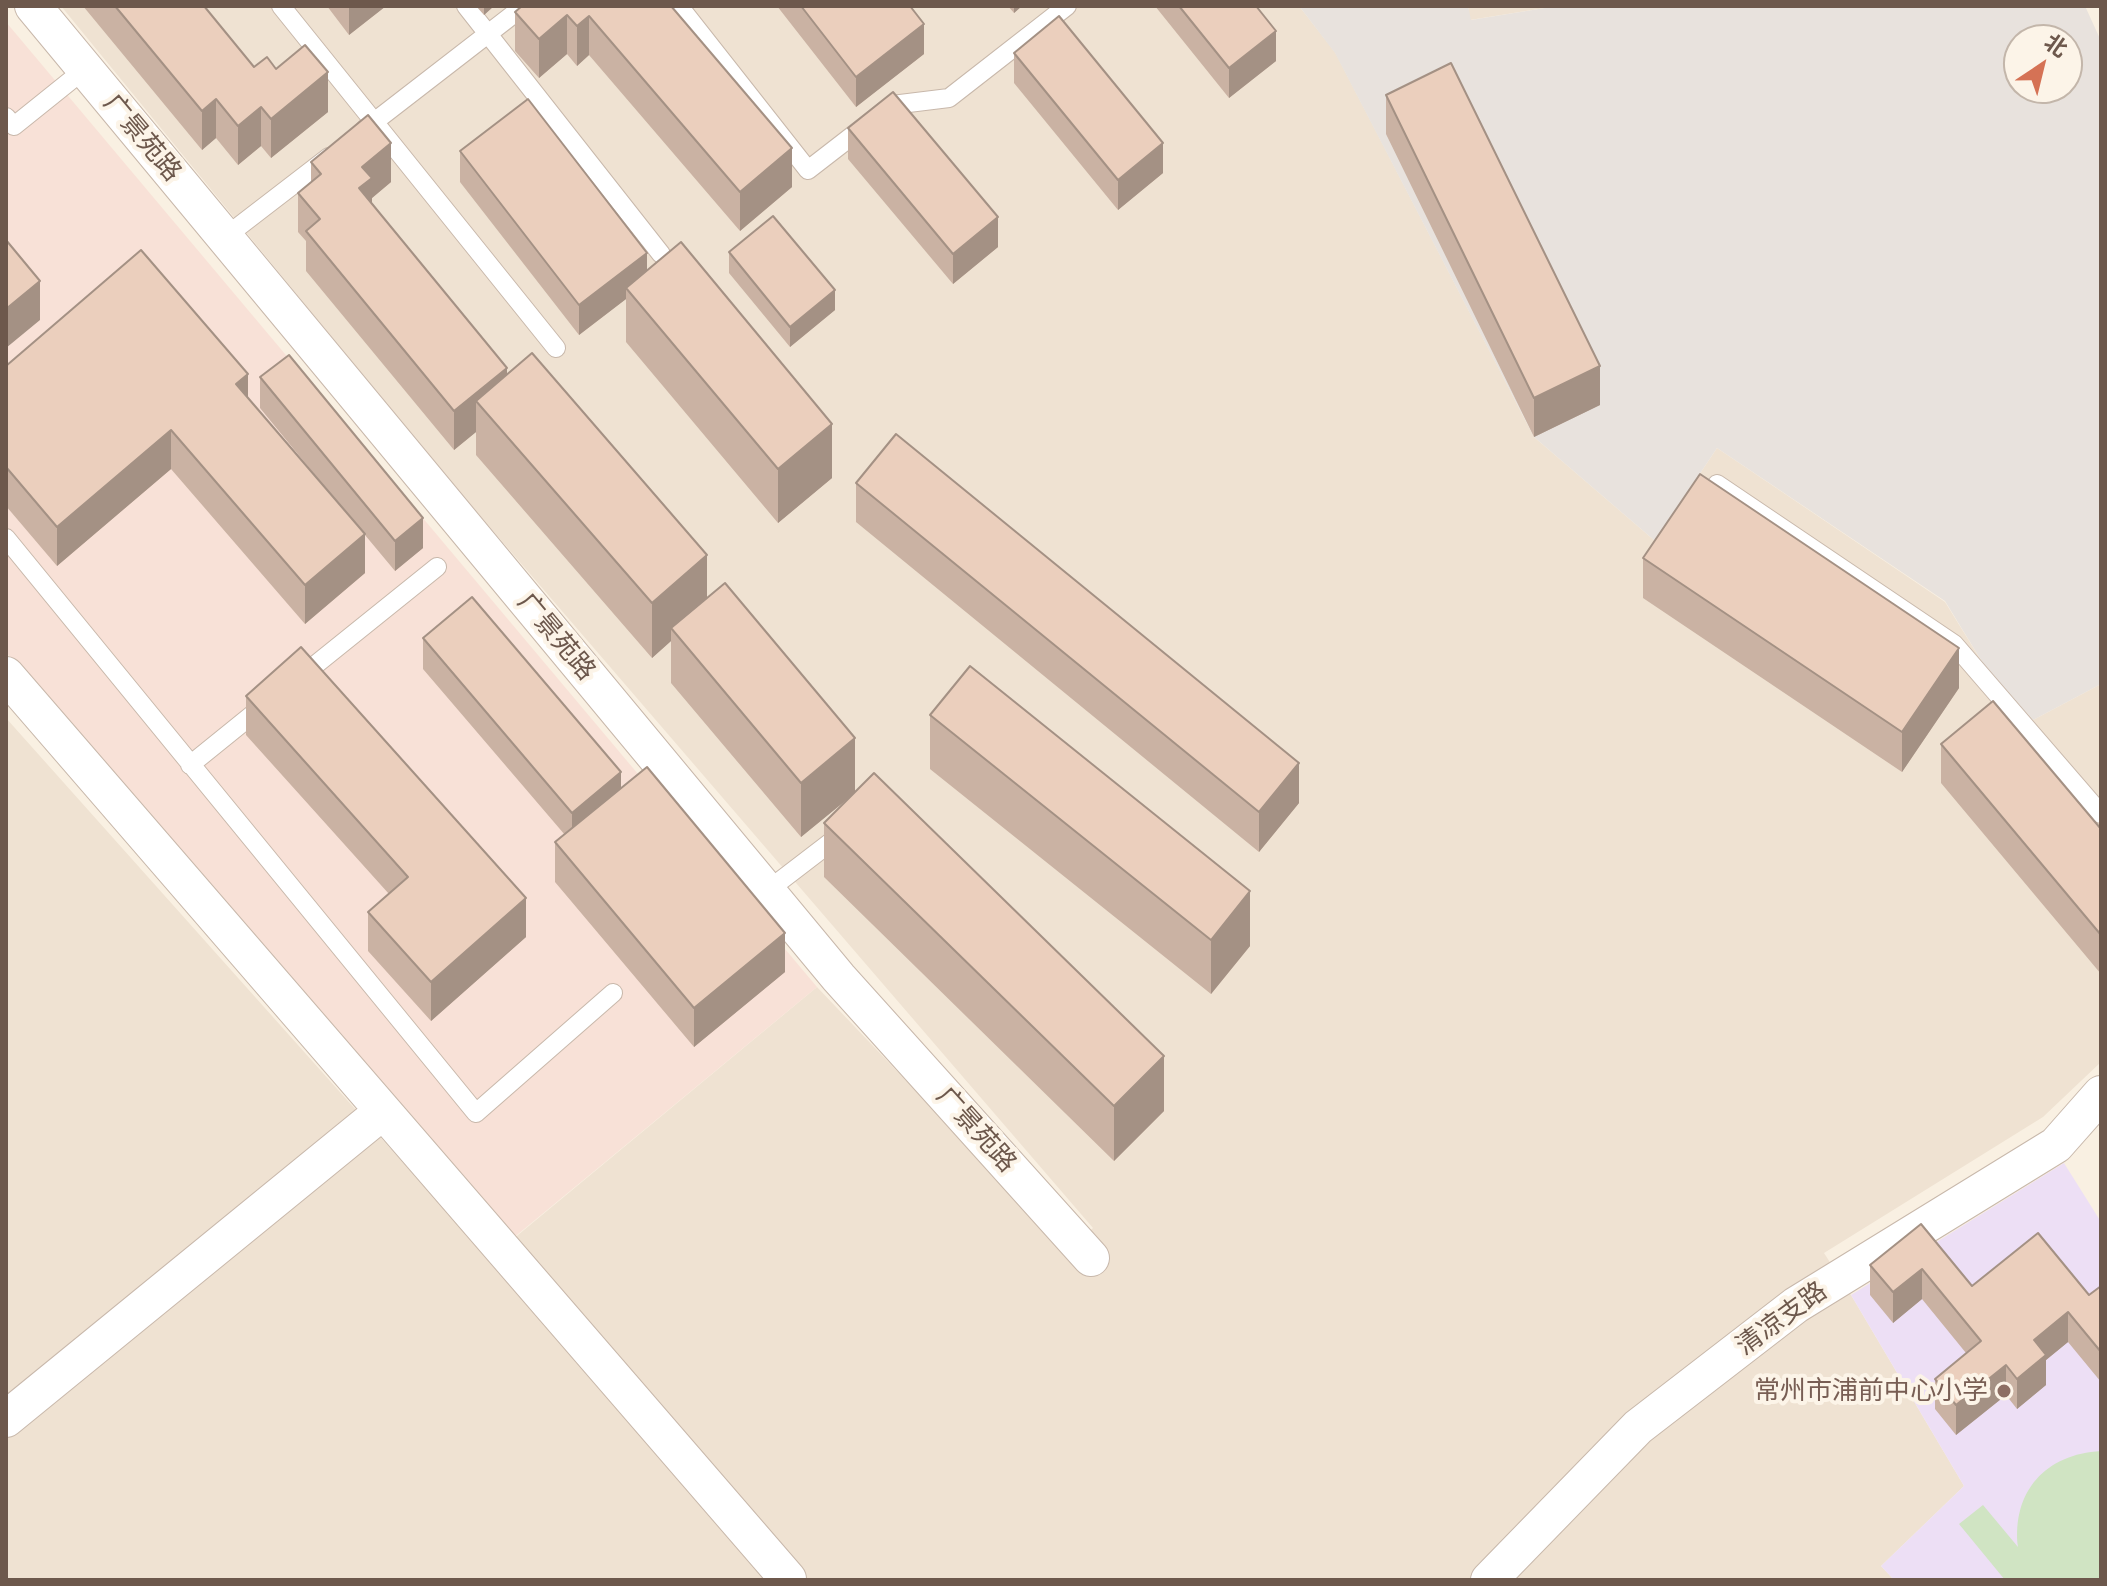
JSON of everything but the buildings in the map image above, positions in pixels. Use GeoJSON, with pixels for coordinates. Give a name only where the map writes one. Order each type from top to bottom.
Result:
{"type":"FeatureCollection","features":[{"type":"Feature","properties":{"kind":"street","name":"广景苑路"},"geometry":{"type":"LineString","coordinates":[[33,6],[850,990],[1091,1258]]}},
{"type":"Feature","properties":{"kind":"street"},"geometry":{"type":"LineString","coordinates":[[6,675],[788,1579]]}},
{"type":"Feature","properties":{"kind":"street","name":"清凉支路"},"geometry":{"type":"LineString","coordinates":[[1489,1580],[1638,1427],[1796,1305],[2056,1145],[2101,1094]]}},
{"type":"Feature","properties":{"kind":"street"},"geometry":{"type":"LineString","coordinates":[[6,1419],[382,1112]]}},
{"type":"Feature","properties":{"kind":"lane"},"geometry":{"type":"LineString","coordinates":[[281,6],[556,348]]}},
{"type":"Feature","properties":{"kind":"lane"},"geometry":{"type":"LineString","coordinates":[[466,6],[661,254]]}},
{"type":"Feature","properties":{"kind":"lane"},"geometry":{"type":"LineString","coordinates":[[225,237],[524,6]]}},
{"type":"Feature","properties":{"kind":"lane"},"geometry":{"type":"LineString","coordinates":[[679,6],[808,170],[892,105],[949,98],[1067,6]]}},
{"type":"Feature","properties":{"kind":"lane"},"geometry":{"type":"LineString","coordinates":[[6,117],[14,126],[85,69]]}},
{"type":"Feature","properties":{"kind":"lane"},"geometry":{"type":"LineString","coordinates":[[1717,484],[1954,644],[2101,814]]}},
{"type":"Feature","properties":{"kind":"lane"},"geometry":{"type":"LineString","coordinates":[[6,538],[476,1113],[613,993]]}},
{"type":"Feature","properties":{"kind":"lane"},"geometry":{"type":"LineString","coordinates":[[190,765],[437,567]]}},
{"type":"Feature","properties":{"kind":"lane"},"geometry":{"type":"LineString","coordinates":[[767,891],[853,826]]}},
{"type":"Feature","properties":{"kind":"shaded area"},"geometry":{"type":"Polygon","coordinates":[[[61,6],[1299,6],[1335,52],[1534,437],[1655,541],[1717,448],[1945,602],[1984,665],[2033,720],[2101,684],[2101,1062],[2043,1117],[1824,1253],[1964,1486],[1881,1566],[1894,1580],[6,1580],[6,718],[489,1259],[817,987],[1067,1250],[1093,1228],[438,467],[61,6]]]}},
{"type":"Feature","properties":{"kind":"shaded area"},"geometry":{"type":"Polygon","coordinates":[[[1299,6],[1468,6],[1471,20],[1557,6],[2085,6],[2101,41],[2101,684],[2033,720],[1984,665],[1945,601],[1717,448],[1655,541],[1534,437],[1335,53],[1299,6]]]}},
{"type":"Feature","properties":{"kind":"shaded area"},"geometry":{"type":"Polygon","coordinates":[[[1468,6],[1557,6],[1470,20],[1468,6]]]}},
{"type":"Feature","properties":{"kind":"shaded area"},"geometry":{"type":"Polygon","coordinates":[[[6,22],[817,987],[512,1239],[6,652],[6,22]]]}},
{"type":"Feature","properties":{"kind":"shaded area","name":"常州市浦前中心小学"},"geometry":{"type":"Polygon","coordinates":[[[2064,1163],[2101,1222],[2101,1580],[1894,1580],[1881,1566],[1964,1486],[1851,1295],[2064,1163]]]}},
{"type":"Feature","properties":{"kind":"green space"},"geometry":{"type":"Polygon","coordinates":[[[2101,1451],[2101,1580],[2005,1580],[1959,1524],[1983,1505],[2018,1547],[2021,1509],[2037,1479],[2064,1459],[2101,1451]]]}},
{"type":"Feature","properties":{"kind":"place","name":"常州市浦前中心小学"},"geometry":{"type":"Point","coordinates":[2004,1391]}}]}
